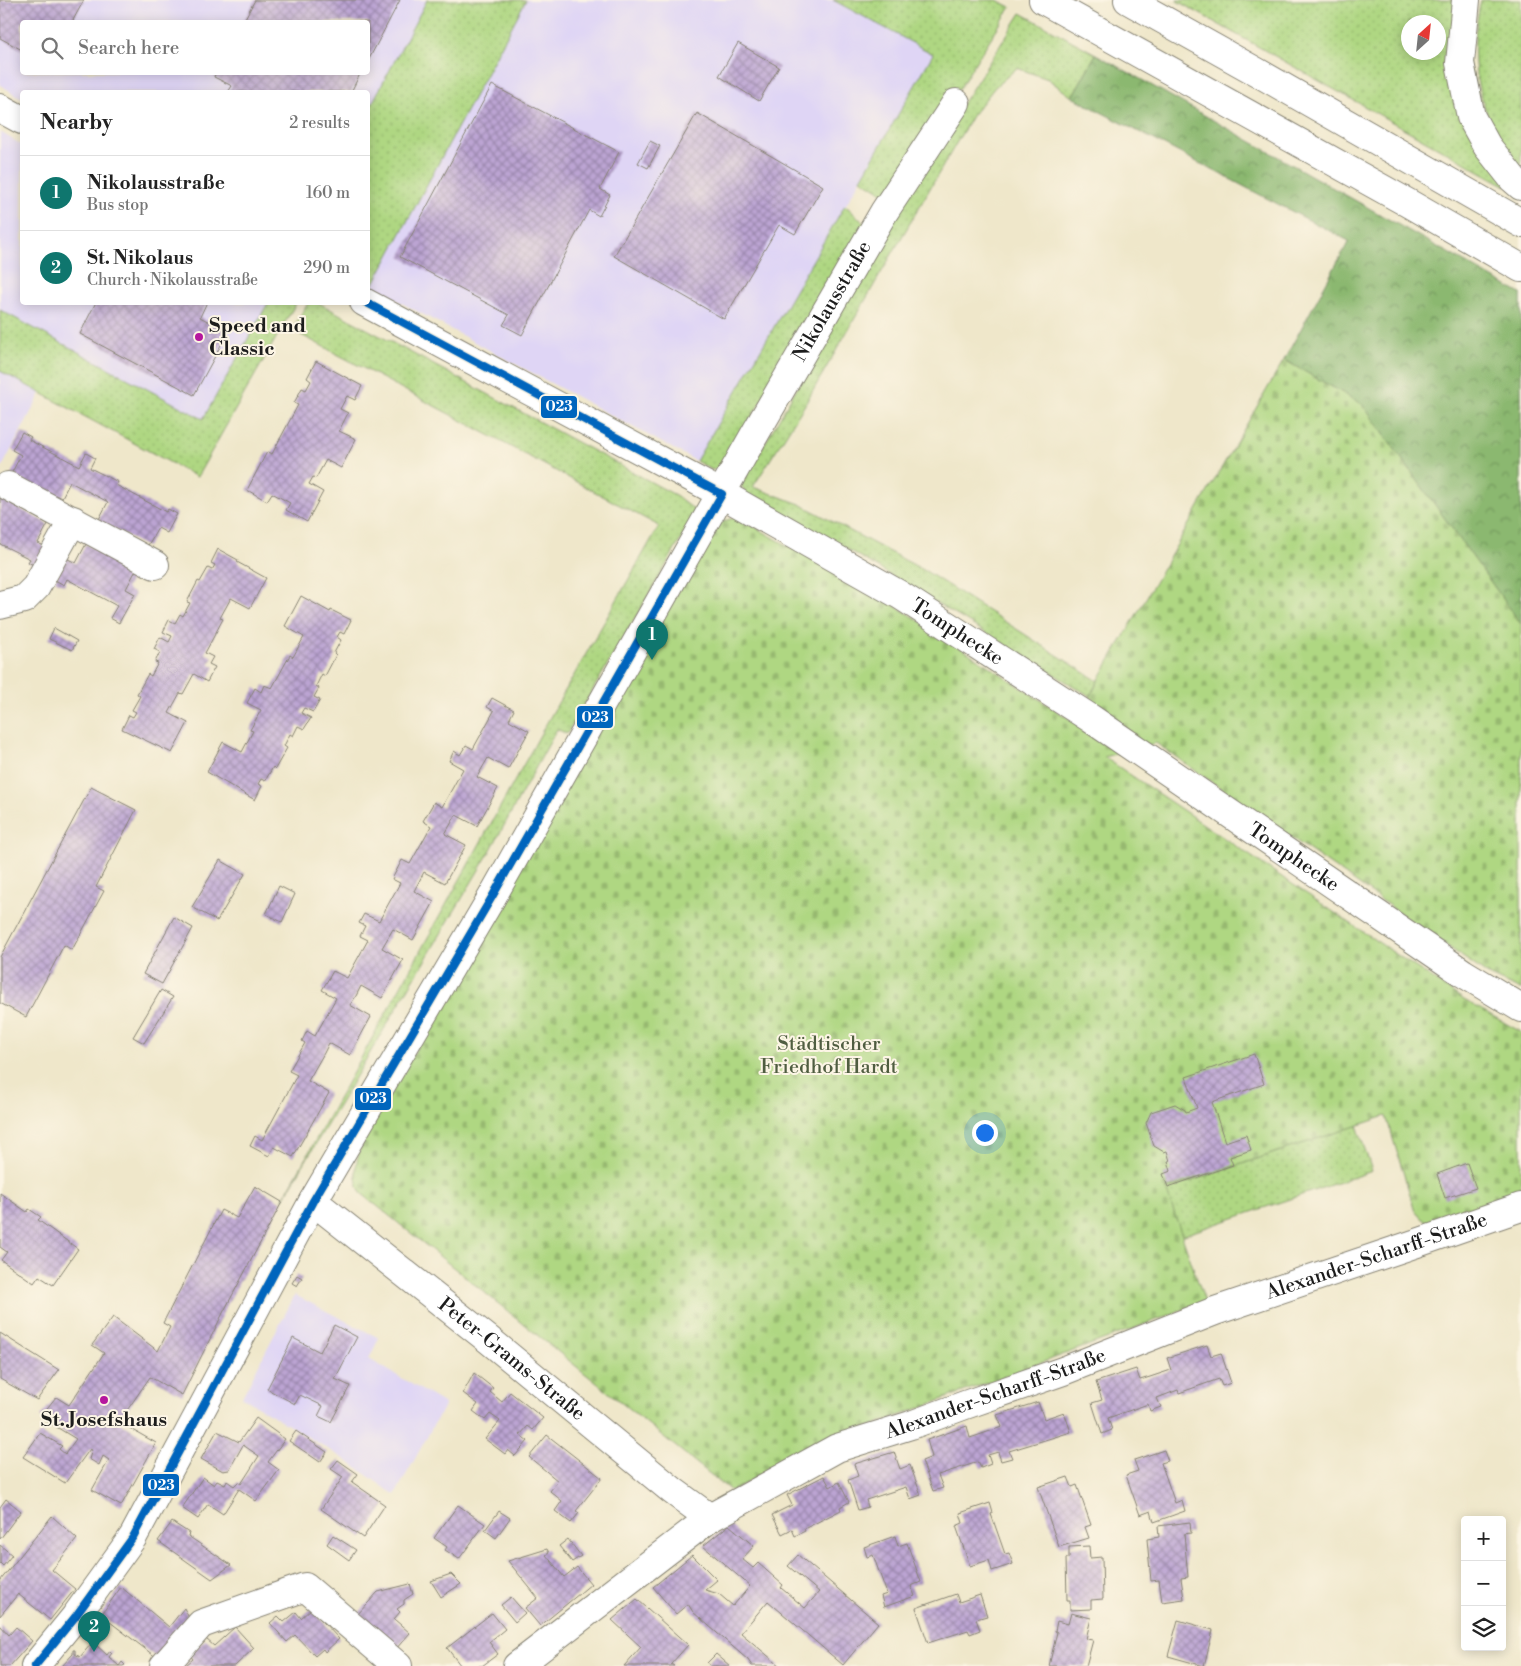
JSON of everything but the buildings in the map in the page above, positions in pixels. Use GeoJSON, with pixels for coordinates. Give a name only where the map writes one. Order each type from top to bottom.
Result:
{"type":"FeatureCollection","features":[{"type":"Feature","properties":{"kind":"main road"},"geometry":{"type":"LineString","coordinates":[[1044,0],[1521,268]]}},
{"type":"Feature","properties":{"kind":"main road"},"geometry":{"type":"LineString","coordinates":[[1128,0],[1258,72],[1521,224]]}},
{"type":"Feature","properties":{"kind":"main road"},"geometry":{"type":"LineString","coordinates":[[1466,0],[1460,63],[1471,117],[1487,146],[1513,179],[1521,186]]}},
{"type":"Feature","properties":{"kind":"main road","name":"Nikolausstraße"},"geometry":{"type":"LineString","coordinates":[[35,1666],[75,1617],[133,1537],[314,1201],[487,906],[884,212],[956,103]]}},
{"type":"Feature","properties":{"kind":"main road"},"geometry":{"type":"LineString","coordinates":[[0,108],[20,119]]}},
{"type":"Feature","properties":{"kind":"main road","name":"Tomphecke"},"geometry":{"type":"LineString","coordinates":[[370,305],[722,494],[900,594],[1090,718],[1463,974],[1521,1008]]}},
{"type":"Feature","properties":{"kind":"main road"},"geometry":{"type":"LineString","coordinates":[[8,486],[155,565]]}},
{"type":"Feature","properties":{"kind":"main road"},"geometry":{"type":"LineString","coordinates":[[0,605],[24,598],[36,587],[73,520]]}},
{"type":"Feature","properties":{"kind":"main road","name":"Peter-Grams-Straße"},"geometry":{"type":"LineString","coordinates":[[314,1201],[489,1340],[673,1492],[710,1518]]}},
{"type":"Feature","properties":{"kind":"main road","name":"Alexander-Scharff-Straße"},"geometry":{"type":"LineString","coordinates":[[517,1666],[710,1518],[837,1448],[911,1425],[1064,1371],[1215,1311],[1521,1206]]}},
{"type":"Feature","properties":{"kind":"main road"},"geometry":{"type":"LineString","coordinates":[[164,1666],[200,1624],[305,1587],[398,1666]]}},
{"type":"Feature","properties":{"kind":"shaded area"},"geometry":{"type":"Polygon","coordinates":[[[0,0],[427,0],[370,107],[370,90],[20,90],[20,97],[0,85],[0,0]]]}},
{"type":"Feature","properties":{"kind":"shaded area"},"geometry":{"type":"Polygon","coordinates":[[[526,0],[833,0],[934,54],[696,461],[372,287],[526,0]]]}},
{"type":"Feature","properties":{"kind":"shaded area"},"geometry":{"type":"Polygon","coordinates":[[[0,132],[20,144],[20,305],[267,305],[203,419],[0,310],[0,132]]]}},
{"type":"Feature","properties":{"kind":"shaded area"},"geometry":{"type":"Polygon","coordinates":[[[0,371],[41,393],[0,471],[0,371]]]}},
{"type":"Feature","properties":{"kind":"shaded area"},"geometry":{"type":"Polygon","coordinates":[[[295,1295],[379,1338],[369,1359],[445,1404],[395,1495],[343,1458],[242,1397],[295,1295]]]}},
{"type":"Feature","properties":{"kind":"green space"},"geometry":{"type":"Polygon","coordinates":[[[427,0],[526,0],[372,287],[370,286],[370,107],[427,0]]]}},
{"type":"Feature","properties":{"kind":"green space"},"geometry":{"type":"Polygon","coordinates":[[[833,0],[997,0],[1011,7],[976,61],[900,188],[883,193],[861,179],[933,54],[833,0]]]}},
{"type":"Feature","properties":{"kind":"green space"},"geometry":{"type":"Polygon","coordinates":[[[1177,0],[1459,0],[1455,20],[1506,186],[1177,0]]]}},
{"type":"Feature","properties":{"kind":"green space"},"geometry":{"type":"Polygon","coordinates":[[[1481,0],[1521,0],[1521,168],[1500,140],[1484,106],[1479,89],[1476,72],[1475,38],[1481,0]]]}},
{"type":"Feature","properties":{"kind":"green space"},"geometry":{"type":"Polygon","coordinates":[[[1021,13],[1096,54],[1072,97],[1048,79],[1017,68],[995,87],[972,116],[804,406],[753,487],[800,504],[927,572],[1098,681],[1090,696],[852,552],[748,496],[741,485],[939,140],[1021,13]]]}},
{"type":"Feature","properties":{"kind":"green space"},"geometry":{"type":"Polygon","coordinates":[[[1096,54],[1521,294],[1521,624],[1362,404],[1284,360],[1349,241],[1072,97],[1096,54]]]}},
{"type":"Feature","properties":{"kind":"green space"},"geometry":{"type":"Polygon","coordinates":[[[845,205],[866,225],[723,465],[712,470],[696,461],[845,205]]]}},
{"type":"Feature","properties":{"kind":"green space"},"geometry":{"type":"Polygon","coordinates":[[[267,305],[295,305],[197,477],[0,371],[0,310],[203,419],[267,305]]]}},
{"type":"Feature","properties":{"kind":"green space"},"geometry":{"type":"Polygon","coordinates":[[[307,305],[323,305],[677,496],[697,512],[567,734],[557,729],[489,853],[283,1199],[545,726],[659,526],[292,330],[307,305]]]}},
{"type":"Feature","properties":{"kind":"green space","name":"Städtischer Friedhof Hardt"},"geometry":{"type":"Polygon","coordinates":[[[1284,360],[1362,404],[1521,624],[1521,990],[1490,976],[1156,743],[1104,757],[1464,1000],[1521,1032],[1521,1193],[1430,1223],[1422,1219],[1415,1211],[1386,1116],[1166,1189],[1205,1302],[817,1446],[731,1491],[361,1193],[358,1187],[356,1169],[362,1144],[717,523],[737,517],[909,614],[1077,724],[1098,681],[1284,360]]]}},
{"type":"Feature","properties":{"kind":"green space"},"geometry":{"type":"Polygon","coordinates":[[[1357,1125],[1372,1171],[1181,1236],[1165,1190],[1357,1125]]]}},
{"type":"Feature","properties":{"kind":"transit line","name":"023"},"geometry":{"type":"LineString","coordinates":[[35,1666],[75,1617],[133,1537],[313,1201],[492,897],[722,494],[370,305]]}},
{"type":"Feature","properties":{"kind":"place","name":"Speed and Classic"},"geometry":{"type":"Point","coordinates":[199,337]}},
{"type":"Feature","properties":{"kind":"place","name":"Nikolausstraße"},"geometry":{"type":"Point","coordinates":[652,660]}},
{"type":"Feature","properties":{"kind":"place","name":"St. Josefshaus"},"geometry":{"type":"Point","coordinates":[104,1400]}},
{"type":"Feature","properties":{"kind":"place","name":"St. Nikolaus"},"geometry":{"type":"Point","coordinates":[94,1652]}}]}
